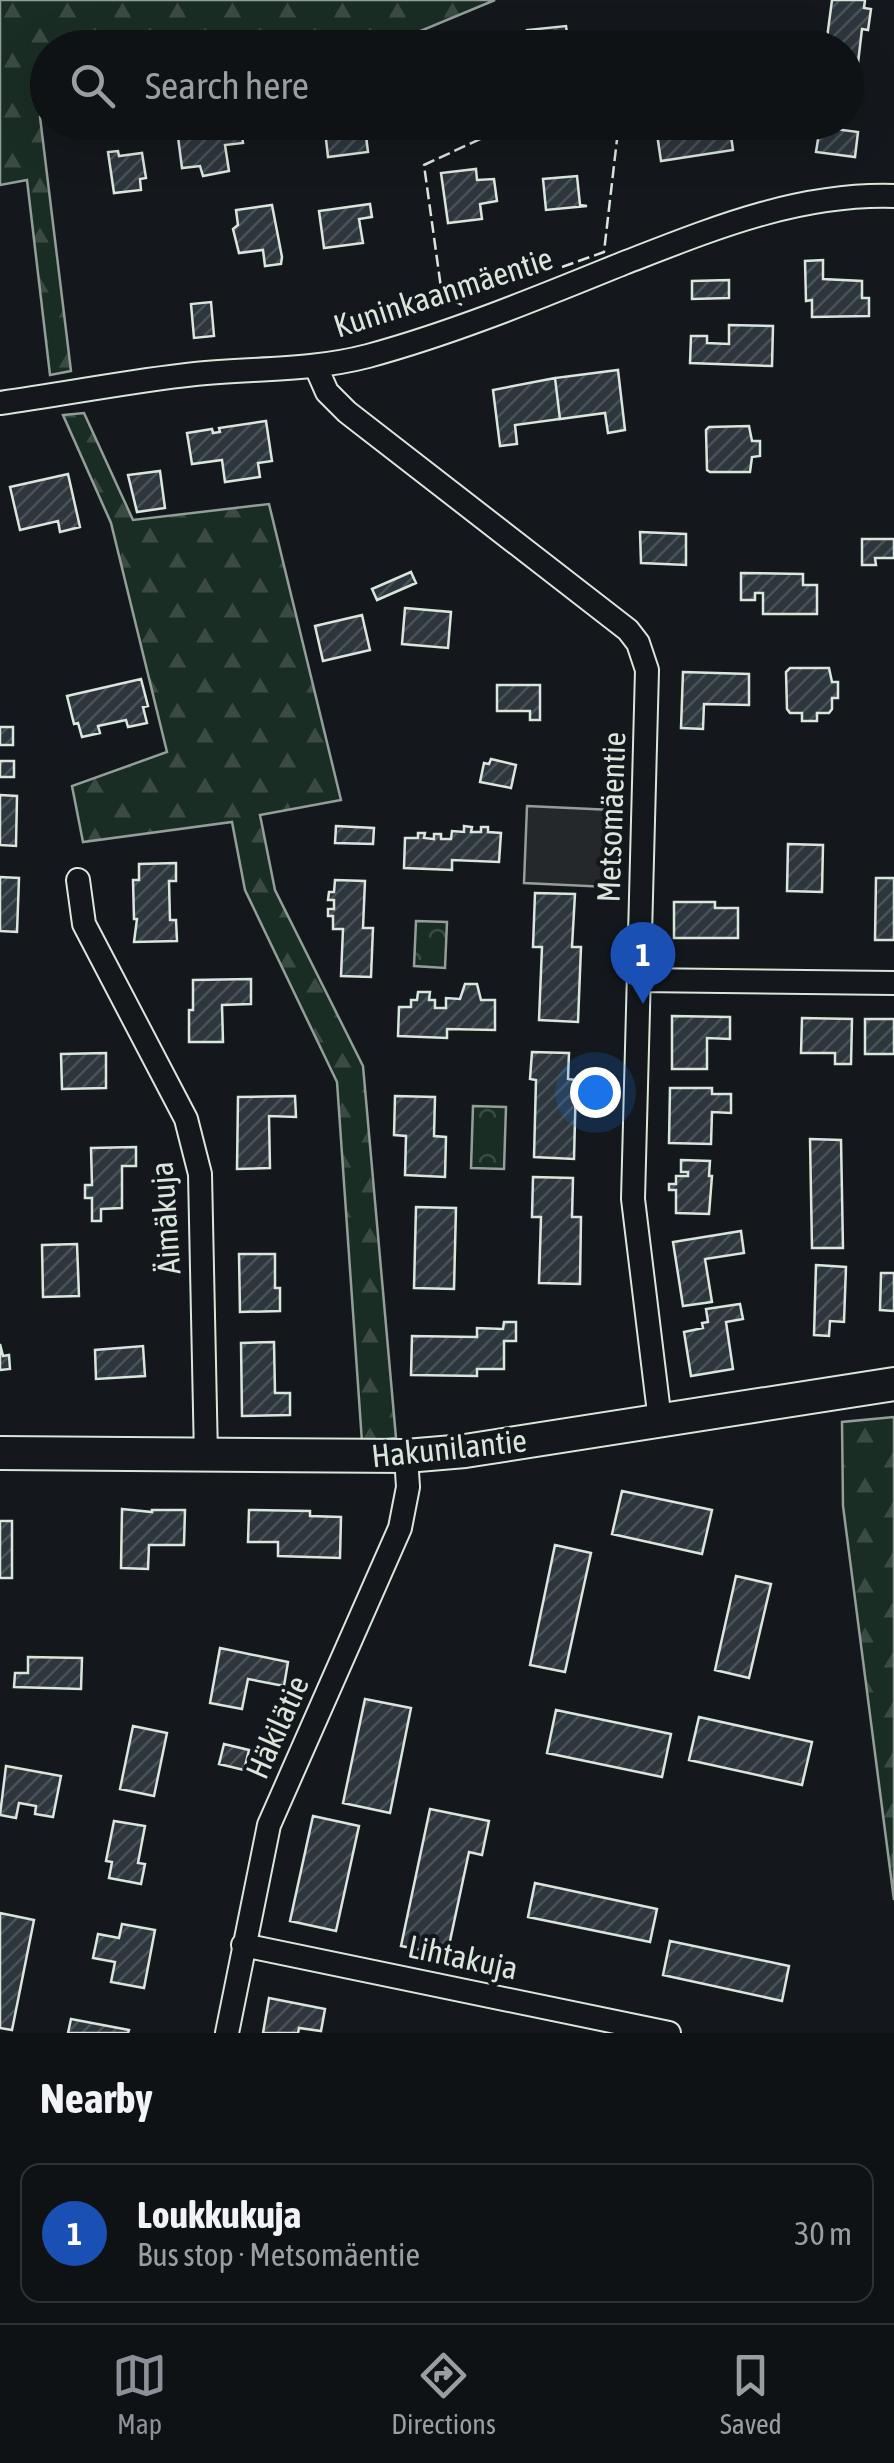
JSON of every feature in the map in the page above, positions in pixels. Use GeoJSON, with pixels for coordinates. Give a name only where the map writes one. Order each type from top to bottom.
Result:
{"type":"FeatureCollection","features":[{"type":"Feature","properties":{"kind":"street","name":"Kuninkaanmäentie"},"geometry":{"type":"LineString","coordinates":[[0,403],[195,374],[316,367],[453,330],[741,218],[842,197],[894,196]]}},
{"type":"Feature","properties":{"kind":"street","name":"Metsomäentie"},"geometry":{"type":"LineString","coordinates":[[316,367],[327,392],[347,412],[628,630],[638,643],[647,670],[633,1199],[660,1420]]}},
{"type":"Feature","properties":{"kind":"street","name":"Äimäkuja"},"geometry":{"type":"LineString","coordinates":[[78,880],[84,924],[186,1119],[200,1174],[206,1457]]}},
{"type":"Feature","properties":{"kind":"street"},"geometry":{"type":"LineString","coordinates":[[638,980],[894,982]]}},
{"type":"Feature","properties":{"kind":"street","name":"Hakunilantie"},"geometry":{"type":"LineString","coordinates":[[0,1454],[406,1456],[465,1451],[894,1384]]}},
{"type":"Feature","properties":{"kind":"street","name":"Häkilätie"},"geometry":{"type":"LineString","coordinates":[[226,2033],[269,1826],[400,1528],[408,1487],[406,1456]]}},
{"type":"Feature","properties":{"kind":"street","name":"Lihtakuja"},"geometry":{"type":"LineString","coordinates":[[244,1945],[669,2033]]}},
{"type":"Feature","properties":{"kind":"green space"},"geometry":{"type":"Polygon","coordinates":[[[0,0],[495,0],[423,30],[30,30],[30,140],[43,140],[71,371],[50,375],[27,180],[0,185],[0,0]]]}},
{"type":"Feature","properties":{"kind":"green space"},"geometry":{"type":"Polygon","coordinates":[[[84,413],[133,520],[269,504],[341,800],[260,815],[275,890],[363,1066],[396,1438],[362,1442],[337,1082],[245,890],[232,822],[83,842],[72,786],[167,752],[111,523],[63,415],[84,413]]]}},
{"type":"Feature","properties":{"kind":"green space"},"geometry":{"type":"Polygon","coordinates":[[[416,921],[447,922],[445,968],[414,966],[416,921]]]}},
{"type":"Feature","properties":{"kind":"green space"},"geometry":{"type":"Polygon","coordinates":[[[473,1106],[506,1107],[504,1169],[471,1168],[473,1106]]]}},
{"type":"Feature","properties":{"kind":"green space"},"geometry":{"type":"Polygon","coordinates":[[[894,1417],[894,1900],[843,1506],[842,1422],[894,1417]]]}},
{"type":"Feature","properties":{"kind":"shaded area"},"geometry":{"type":"Polygon","coordinates":[[[527,806],[612,810],[608,887],[524,883],[527,806]]]}},
{"type":"Feature","properties":{"kind":"building"},"geometry":{"type":"Polygon","coordinates":[[[832,0],[865,0],[864,8],[871,9],[868,30],[828,30],[832,0]]]}},
{"type":"Feature","properties":{"kind":"building"},"geometry":{"type":"Polygon","coordinates":[[[566,26],[567,30],[527,30],[566,26]]]}},
{"type":"Feature","properties":{"kind":"building"},"geometry":{"type":"Polygon","coordinates":[[[178,140],[243,140],[225,145],[229,171],[203,176],[200,166],[182,168],[178,140]]]}},
{"type":"Feature","properties":{"kind":"building"},"geometry":{"type":"Polygon","coordinates":[[[326,140],[366,140],[368,152],[328,157],[326,140]]]}},
{"type":"Feature","properties":{"kind":"building"},"geometry":{"type":"Polygon","coordinates":[[[658,140],[732,140],[733,150],[661,161],[658,140]]]}},
{"type":"Feature","properties":{"kind":"building"},"geometry":{"type":"Polygon","coordinates":[[[818,140],[857,140],[855,157],[816,152],[818,140]]]}},
{"type":"Feature","properties":{"kind":"building"},"geometry":{"type":"Polygon","coordinates":[[[118,151],[119,156],[142,153],[146,178],[140,179],[141,190],[114,193],[108,152],[118,151]]]}},
{"type":"Feature","properties":{"kind":"building"},"geometry":{"type":"Polygon","coordinates":[[[476,169],[477,180],[494,179],[497,201],[480,204],[482,219],[448,223],[441,173],[476,169]]]}},
{"type":"Feature","properties":{"kind":"building"},"geometry":{"type":"Polygon","coordinates":[[[577,176],[580,205],[587,206],[546,210],[543,179],[577,176]]]}},
{"type":"Feature","properties":{"kind":"building"},"geometry":{"type":"Polygon","coordinates":[[[370,204],[372,217],[359,219],[363,243],[324,248],[319,211],[370,204]]]}},
{"type":"Feature","properties":{"kind":"building"},"geometry":{"type":"Polygon","coordinates":[[[272,205],[282,257],[281,264],[265,266],[263,250],[239,253],[233,229],[238,225],[236,210],[272,205]]]}},
{"type":"Feature","properties":{"kind":"building"},"geometry":{"type":"Polygon","coordinates":[[[823,260],[823,279],[862,281],[862,298],[869,298],[869,316],[812,317],[812,300],[806,301],[805,261],[823,260]]]}},
{"type":"Feature","properties":{"kind":"building"},"geometry":{"type":"Polygon","coordinates":[[[729,280],[729,298],[692,299],[692,281],[729,280]]]}},
{"type":"Feature","properties":{"kind":"building"},"geometry":{"type":"Polygon","coordinates":[[[211,302],[214,336],[194,338],[191,304],[211,302]]]}},
{"type":"Feature","properties":{"kind":"building"},"geometry":{"type":"Polygon","coordinates":[[[729,325],[773,326],[772,366],[690,363],[691,336],[707,336],[707,343],[729,344],[729,325]]]}},
{"type":"Feature","properties":{"kind":"building"},"geometry":{"type":"Polygon","coordinates":[[[618,370],[625,430],[608,433],[605,413],[560,419],[555,378],[618,370]]]}},
{"type":"Feature","properties":{"kind":"building"},"geometry":{"type":"Polygon","coordinates":[[[555,378],[560,419],[515,425],[517,444],[500,446],[493,390],[555,378]]]}},
{"type":"Feature","properties":{"kind":"building"},"geometry":{"type":"Polygon","coordinates":[[[266,421],[272,461],[258,463],[260,477],[225,482],[222,460],[192,464],[187,433],[212,429],[213,433],[220,432],[219,428],[266,421]]]}},
{"type":"Feature","properties":{"kind":"building"},"geometry":{"type":"Polygon","coordinates":[[[749,426],[752,441],[760,441],[760,456],[752,457],[750,472],[707,470],[706,430],[749,426]]]}},
{"type":"Feature","properties":{"kind":"building"},"geometry":{"type":"Polygon","coordinates":[[[160,471],[165,508],[137,512],[128,475],[160,471]]]}},
{"type":"Feature","properties":{"kind":"building"},"geometry":{"type":"Polygon","coordinates":[[[68,474],[80,527],[60,532],[58,521],[20,530],[10,487],[68,474]]]}},
{"type":"Feature","properties":{"kind":"building"},"geometry":{"type":"Polygon","coordinates":[[[640,532],[686,534],[686,565],[641,563],[640,532]]]}},
{"type":"Feature","properties":{"kind":"building"},"geometry":{"type":"Polygon","coordinates":[[[862,539],[894,539],[894,558],[875,558],[876,565],[862,565],[862,539]]]}},
{"type":"Feature","properties":{"kind":"building"},"geometry":{"type":"Polygon","coordinates":[[[411,572],[416,583],[377,600],[372,589],[411,572]]]}},
{"type":"Feature","properties":{"kind":"building"},"geometry":{"type":"Polygon","coordinates":[[[741,573],[803,574],[803,585],[817,585],[817,614],[763,614],[763,593],[755,593],[755,600],[741,600],[741,573]]]}},
{"type":"Feature","properties":{"kind":"building"},"geometry":{"type":"Polygon","coordinates":[[[405,608],[451,612],[448,648],[402,644],[405,608]]]}},
{"type":"Feature","properties":{"kind":"building"},"geometry":{"type":"Polygon","coordinates":[[[362,615],[370,650],[323,661],[315,626],[362,615]]]}},
{"type":"Feature","properties":{"kind":"building"},"geometry":{"type":"Polygon","coordinates":[[[790,668],[829,668],[832,682],[838,682],[838,698],[832,698],[829,713],[817,713],[817,721],[802,721],[802,713],[790,713],[786,672],[790,668]]]}},
{"type":"Feature","properties":{"kind":"building"},"geometry":{"type":"Polygon","coordinates":[[[683,672],[749,674],[749,705],[704,704],[703,729],[681,728],[683,672]]]}},
{"type":"Feature","properties":{"kind":"building"},"geometry":{"type":"Polygon","coordinates":[[[141,679],[148,706],[143,707],[147,723],[128,727],[126,720],[98,726],[100,733],[82,737],[78,723],[74,724],[67,696],[141,679]]]}},
{"type":"Feature","properties":{"kind":"building"},"geometry":{"type":"Polygon","coordinates":[[[497,685],[540,685],[540,720],[530,720],[530,711],[497,711],[497,685]]]}},
{"type":"Feature","properties":{"kind":"building"},"geometry":{"type":"Polygon","coordinates":[[[0,727],[13,727],[13,745],[0,745],[0,727]]]}},
{"type":"Feature","properties":{"kind":"building"},"geometry":{"type":"Polygon","coordinates":[[[491,759],[516,765],[511,788],[480,782],[484,763],[489,764],[491,759]]]}},
{"type":"Feature","properties":{"kind":"building"},"geometry":{"type":"Polygon","coordinates":[[[0,761],[14,761],[14,777],[0,777],[0,761]]]}},
{"type":"Feature","properties":{"kind":"building"},"geometry":{"type":"Polygon","coordinates":[[[0,795],[17,796],[16,846],[0,845],[0,795]]]}},
{"type":"Feature","properties":{"kind":"building"},"geometry":{"type":"Polygon","coordinates":[[[336,826],[374,828],[373,844],[335,843],[336,826]]]}},
{"type":"Feature","properties":{"kind":"building"},"geometry":{"type":"Polygon","coordinates":[[[464,826],[472,827],[471,832],[488,827],[488,832],[501,833],[499,862],[452,860],[452,870],[404,868],[405,838],[418,838],[418,833],[425,833],[424,838],[434,839],[434,834],[441,834],[441,839],[451,839],[452,831],[464,832],[464,826]]]}},
{"type":"Feature","properties":{"kind":"building"},"geometry":{"type":"Polygon","coordinates":[[[788,844],[823,845],[822,892],[787,891],[788,844]]]}},
{"type":"Feature","properties":{"kind":"building"},"geometry":{"type":"Polygon","coordinates":[[[176,863],[176,881],[169,881],[170,920],[176,920],[177,941],[134,942],[137,919],[133,880],[139,880],[139,864],[176,863]]]}},
{"type":"Feature","properties":{"kind":"building"},"geometry":{"type":"Polygon","coordinates":[[[0,877],[19,878],[17,932],[0,931],[0,877]]]}},
{"type":"Feature","properties":{"kind":"building"},"geometry":{"type":"Polygon","coordinates":[[[876,878],[894,878],[894,940],[875,940],[876,878]]]}},
{"type":"Feature","properties":{"kind":"building"},"geometry":{"type":"Polygon","coordinates":[[[335,880],[365,881],[363,928],[373,928],[371,977],[341,976],[343,929],[333,929],[333,916],[328,916],[328,909],[334,909],[334,900],[328,900],[329,892],[334,892],[335,880]]]}},
{"type":"Feature","properties":{"kind":"building"},"geometry":{"type":"Polygon","coordinates":[[[535,893],[575,894],[572,947],[581,947],[578,1022],[539,1020],[542,947],[533,947],[535,893]]]}},
{"type":"Feature","properties":{"kind":"building"},"geometry":{"type":"Polygon","coordinates":[[[674,902],[715,902],[715,908],[738,908],[738,938],[674,938],[674,902]]]}},
{"type":"Feature","properties":{"kind":"building"},"geometry":{"type":"Polygon","coordinates":[[[251,979],[251,1004],[222,1005],[223,1042],[189,1042],[193,980],[251,979]]]}},
{"type":"Feature","properties":{"kind":"building"},"geometry":{"type":"Polygon","coordinates":[[[465,984],[477,984],[481,1000],[495,1000],[495,1030],[447,1029],[447,1038],[398,1036],[399,1007],[411,1007],[418,992],[430,992],[429,1000],[435,1000],[435,1008],[446,1008],[446,998],[460,999],[465,984]]]}},
{"type":"Feature","properties":{"kind":"building"},"geometry":{"type":"Polygon","coordinates":[[[672,1016],[730,1017],[730,1039],[707,1038],[707,1069],[672,1069],[672,1016]]]}},
{"type":"Feature","properties":{"kind":"building"},"geometry":{"type":"Polygon","coordinates":[[[802,1018],[852,1019],[851,1064],[835,1064],[835,1053],[801,1053],[802,1018]]]}},
{"type":"Feature","properties":{"kind":"building"},"geometry":{"type":"Polygon","coordinates":[[[865,1019],[894,1019],[894,1054],[865,1054],[865,1019]]]}},
{"type":"Feature","properties":{"kind":"building"},"geometry":{"type":"Polygon","coordinates":[[[532,1052],[569,1053],[568,1079],[576,1080],[574,1159],[534,1157],[536,1080],[530,1079],[532,1052]]]}},
{"type":"Feature","properties":{"kind":"building"},"geometry":{"type":"Polygon","coordinates":[[[106,1053],[106,1088],[62,1089],[61,1054],[106,1053]]]}},
{"type":"Feature","properties":{"kind":"building"},"geometry":{"type":"Polygon","coordinates":[[[670,1088],[712,1088],[712,1094],[731,1094],[731,1113],[712,1112],[711,1144],[669,1143],[670,1088]]]}},
{"type":"Feature","properties":{"kind":"building"},"geometry":{"type":"Polygon","coordinates":[[[295,1096],[296,1117],[269,1116],[270,1168],[237,1169],[238,1097],[295,1096]]]}},
{"type":"Feature","properties":{"kind":"building"},"geometry":{"type":"Polygon","coordinates":[[[395,1096],[435,1097],[434,1136],[446,1137],[445,1177],[405,1175],[406,1136],[394,1135],[395,1096]]]}},
{"type":"Feature","properties":{"kind":"building"},"geometry":{"type":"Polygon","coordinates":[[[810,1139],[841,1140],[843,1248],[812,1248],[810,1139]]]}},
{"type":"Feature","properties":{"kind":"building"},"geometry":{"type":"Polygon","coordinates":[[[136,1147],[136,1166],[122,1166],[122,1208],[101,1209],[101,1221],[92,1221],[92,1198],[85,1198],[85,1185],[92,1185],[91,1148],[136,1147]]]}},
{"type":"Feature","properties":{"kind":"building"},"geometry":{"type":"Polygon","coordinates":[[[681,1160],[710,1161],[709,1214],[676,1213],[676,1190],[669,1190],[669,1184],[676,1184],[676,1176],[688,1176],[688,1172],[681,1172],[681,1160]]]}},
{"type":"Feature","properties":{"kind":"building"},"geometry":{"type":"Polygon","coordinates":[[[533,1177],[573,1178],[572,1217],[581,1217],[580,1284],[539,1283],[541,1217],[532,1217],[533,1177]]]}},
{"type":"Feature","properties":{"kind":"building"},"geometry":{"type":"Polygon","coordinates":[[[416,1207],[456,1208],[454,1289],[414,1288],[416,1207]]]}},
{"type":"Feature","properties":{"kind":"building"},"geometry":{"type":"Polygon","coordinates":[[[741,1231],[744,1253],[705,1259],[712,1302],[683,1306],[673,1242],[741,1231]]]}},
{"type":"Feature","properties":{"kind":"building"},"geometry":{"type":"Polygon","coordinates":[[[77,1244],[79,1296],[43,1297],[42,1245],[77,1244]]]}},
{"type":"Feature","properties":{"kind":"building"},"geometry":{"type":"Polygon","coordinates":[[[239,1254],[275,1254],[280,1311],[240,1312],[239,1254]]]}},
{"type":"Feature","properties":{"kind":"building"},"geometry":{"type":"Polygon","coordinates":[[[816,1265],[846,1267],[844,1322],[830,1321],[829,1336],[814,1335],[816,1265]]]}},
{"type":"Feature","properties":{"kind":"building"},"geometry":{"type":"Polygon","coordinates":[[[881,1273],[894,1273],[894,1311],[880,1310],[881,1273]]]}},
{"type":"Feature","properties":{"kind":"building"},"geometry":{"type":"Polygon","coordinates":[[[740,1304],[743,1319],[726,1322],[733,1369],[691,1376],[684,1332],[703,1328],[702,1323],[708,1322],[706,1309],[740,1304]]]}},
{"type":"Feature","properties":{"kind":"building"},"geometry":{"type":"Polygon","coordinates":[[[504,1322],[516,1322],[516,1341],[504,1341],[504,1369],[477,1369],[477,1376],[411,1375],[412,1336],[477,1337],[477,1328],[503,1329],[504,1322]]]}},
{"type":"Feature","properties":{"kind":"building"},"geometry":{"type":"Polygon","coordinates":[[[274,1342],[275,1393],[290,1393],[290,1415],[242,1416],[241,1343],[274,1342]]]}},
{"type":"Feature","properties":{"kind":"building"},"geometry":{"type":"Polygon","coordinates":[[[0,1344],[3,1356],[9,1355],[10,1369],[0,1370],[0,1344]]]}},
{"type":"Feature","properties":{"kind":"building"},"geometry":{"type":"Polygon","coordinates":[[[143,1346],[145,1376],[96,1379],[95,1350],[143,1346]]]}},
{"type":"Feature","properties":{"kind":"building"},"geometry":{"type":"Polygon","coordinates":[[[622,1491],[712,1510],[702,1554],[612,1534],[622,1491]]]}},
{"type":"Feature","properties":{"kind":"building"},"geometry":{"type":"Polygon","coordinates":[[[122,1509],[185,1510],[184,1545],[149,1545],[148,1569],[121,1568],[122,1509]]]}},
{"type":"Feature","properties":{"kind":"building"},"geometry":{"type":"Polygon","coordinates":[[[249,1510],[310,1511],[310,1516],[341,1517],[340,1558],[278,1556],[278,1542],[248,1542],[249,1510]]]}},
{"type":"Feature","properties":{"kind":"building"},"geometry":{"type":"Polygon","coordinates":[[[0,1521],[12,1521],[12,1578],[0,1578],[0,1521]]]}},
{"type":"Feature","properties":{"kind":"building"},"geometry":{"type":"Polygon","coordinates":[[[555,1545],[591,1553],[565,1672],[530,1665],[555,1545]]]}},
{"type":"Feature","properties":{"kind":"building"},"geometry":{"type":"Polygon","coordinates":[[[736,1576],[771,1584],[749,1678],[715,1670],[736,1576]]]}},
{"type":"Feature","properties":{"kind":"building"},"geometry":{"type":"Polygon","coordinates":[[[220,1648],[288,1662],[284,1686],[248,1679],[242,1709],[210,1703],[220,1648]]]}},
{"type":"Feature","properties":{"kind":"building"},"geometry":{"type":"Polygon","coordinates":[[[28,1657],[82,1658],[81,1689],[14,1687],[15,1673],[28,1673],[28,1657]]]}},
{"type":"Feature","properties":{"kind":"building"},"geometry":{"type":"Polygon","coordinates":[[[365,1699],[411,1708],[390,1813],[343,1803],[365,1699]]]}},
{"type":"Feature","properties":{"kind":"building"},"geometry":{"type":"Polygon","coordinates":[[[556,1710],[671,1734],[662,1777],[547,1753],[556,1710]]]}},
{"type":"Feature","properties":{"kind":"building"},"geometry":{"type":"Polygon","coordinates":[[[699,1717],[812,1742],[802,1785],[689,1760],[699,1717]]]}},
{"type":"Feature","properties":{"kind":"building"},"geometry":{"type":"Polygon","coordinates":[[[133,1726],[167,1733],[154,1796],[120,1789],[133,1726]]]}},
{"type":"Feature","properties":{"kind":"building"},"geometry":{"type":"Polygon","coordinates":[[[224,1744],[249,1750],[244,1770],[219,1764],[224,1744]]]}},
{"type":"Feature","properties":{"kind":"building"},"geometry":{"type":"Polygon","coordinates":[[[6,1766],[61,1776],[53,1817],[35,1814],[36,1806],[19,1803],[16,1818],[0,1815],[6,1766]]]}},
{"type":"Feature","properties":{"kind":"building"},"geometry":{"type":"Polygon","coordinates":[[[430,1809],[489,1821],[482,1855],[469,1852],[447,1955],[401,1946],[430,1809]]]}},
{"type":"Feature","properties":{"kind":"building"},"geometry":{"type":"Polygon","coordinates":[[[313,1816],[359,1826],[336,1931],[290,1921],[313,1816]]]}},
{"type":"Feature","properties":{"kind":"building"},"geometry":{"type":"Polygon","coordinates":[[[114,1821],[145,1826],[138,1863],[145,1864],[141,1884],[109,1878],[112,1862],[106,1861],[114,1821]]]}},
{"type":"Feature","properties":{"kind":"building"},"geometry":{"type":"Polygon","coordinates":[[[535,1883],[657,1909],[650,1942],[528,1917],[535,1883]]]}},
{"type":"Feature","properties":{"kind":"building"},"geometry":{"type":"Polygon","coordinates":[[[0,1913],[34,1920],[12,2030],[0,2028],[0,1913]]]}},
{"type":"Feature","properties":{"kind":"building"},"geometry":{"type":"Polygon","coordinates":[[[122,1924],[155,1930],[144,1988],[111,1982],[115,1962],[93,1958],[98,1934],[119,1938],[122,1924]]]}},
{"type":"Feature","properties":{"kind":"building"},"geometry":{"type":"Polygon","coordinates":[[[670,1941],[789,1966],[782,2001],[663,1975],[670,1941]]]}},
{"type":"Feature","properties":{"kind":"building"},"geometry":{"type":"Polygon","coordinates":[[[269,1998],[325,2009],[321,2031],[299,2028],[298,2033],[263,2033],[269,1998]]]}},
{"type":"Feature","properties":{"kind":"building"},"geometry":{"type":"Polygon","coordinates":[[[71,2019],[129,2030],[68,2033],[71,2019]]]}},
{"type":"Feature","properties":{"kind":"fence"},"geometry":{"type":"LineString","coordinates":[[462,305],[442,295],[424,165],[478,140]]}},
{"type":"Feature","properties":{"kind":"fence"},"geometry":{"type":"LineString","coordinates":[[562,267],[604,252],[617,140]]}},
{"type":"Feature","properties":{"kind":"place","name":"Loukkukuja"},"geometry":{"type":"Point","coordinates":[643,1004]}}]}
